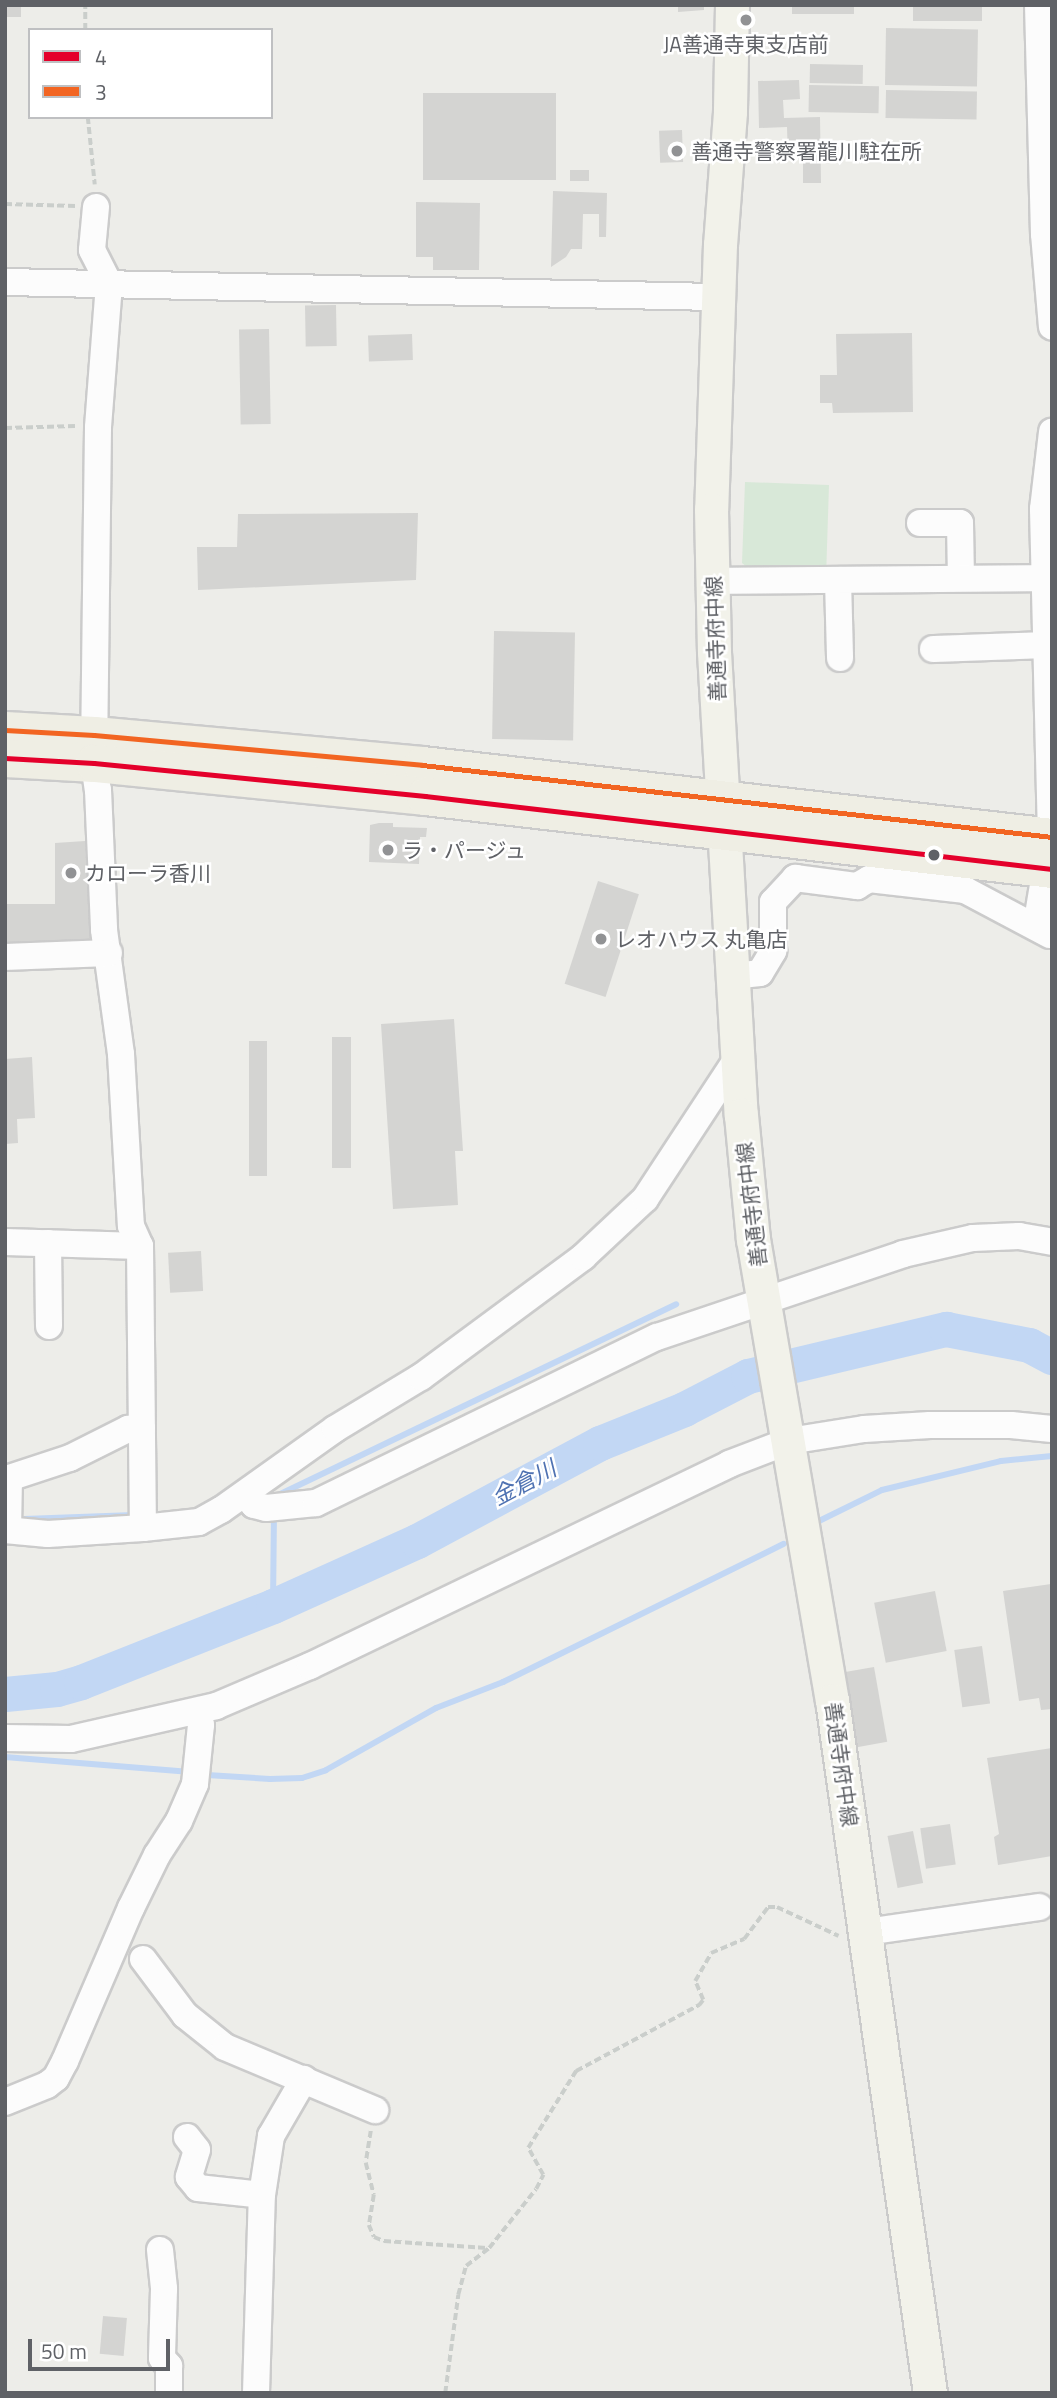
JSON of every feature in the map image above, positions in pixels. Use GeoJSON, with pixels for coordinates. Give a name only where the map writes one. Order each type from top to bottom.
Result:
{"type":"FeatureCollection","features":[{"type":"Feature","properties":{"kind":"highway"},"geometry":{"type":"LineString","coordinates":[[5,730],[94,749]]}},
{"type":"Feature","properties":{"kind":"highway"},"geometry":{"type":"LineString","coordinates":[[5,758],[94,749],[409,764],[722,814],[1050,853]]}},
{"type":"Feature","properties":{"kind":"main road","name":"善通寺府中線"},"geometry":{"type":"LineString","coordinates":[[732,5],[730,112],[718,297],[711,509],[722,814],[746,1173],[766,1311],[832,1700],[930,2393]]}},
{"type":"Feature","properties":{"kind":"street"},"geometry":{"type":"LineString","coordinates":[[1038,5],[1047,170],[1044,234],[1052,327]]}},
{"type":"Feature","properties":{"kind":"street"},"geometry":{"type":"LineString","coordinates":[[96,207],[92,250],[109,284],[99,426],[94,749],[108,953],[121,1054],[131,1226],[140,1246],[143,1528]]}},
{"type":"Feature","properties":{"kind":"street"},"geometry":{"type":"LineString","coordinates":[[5,282],[718,297]]}},
{"type":"Feature","properties":{"kind":"street"},"geometry":{"type":"LineString","coordinates":[[732,976],[760,973],[773,951],[773,902],[795,878],[857,886],[869,879],[965,890],[1044,931],[1050,853],[1048,645],[1043,509],[1051,460],[1052,432]]}},
{"type":"Feature","properties":{"kind":"street"},"geometry":{"type":"LineString","coordinates":[[920,523],[960,523],[961,579]]}},
{"type":"Feature","properties":{"kind":"street"},"geometry":{"type":"LineString","coordinates":[[713,581],[1046,578]]}},
{"type":"Feature","properties":{"kind":"street"},"geometry":{"type":"LineString","coordinates":[[838,580],[840,658]]}},
{"type":"Feature","properties":{"kind":"street"},"geometry":{"type":"LineString","coordinates":[[933,649],[1048,645]]}},
{"type":"Feature","properties":{"kind":"street"},"geometry":{"type":"LineString","coordinates":[[5,957],[108,953]]}},
{"type":"Feature","properties":{"kind":"street"},"geometry":{"type":"LineString","coordinates":[[263,1503],[335,1429],[421,1377],[583,1257],[645,1199],[737,1059]]}},
{"type":"Feature","properties":{"kind":"street"},"geometry":{"type":"LineString","coordinates":[[142,1428],[128,1429],[70,1458],[9,1478],[7,1525],[48,1534],[143,1528],[199,1522],[263,1503],[316,1503],[657,1337],[766,1311],[903,1254],[973,1238],[1019,1236],[1052,1242]]}},
{"type":"Feature","properties":{"kind":"street"},"geometry":{"type":"LineString","coordinates":[[5,1242],[140,1246]]}},
{"type":"Feature","properties":{"kind":"street"},"geometry":{"type":"LineString","coordinates":[[48,1243],[49,1326]]}},
{"type":"Feature","properties":{"kind":"street"},"geometry":{"type":"LineString","coordinates":[[5,1738],[71,1739],[198,1711],[310,1666],[787,1433],[930,1425],[1011,1425],[1052,1429]]}},
{"type":"Feature","properties":{"kind":"street"},"geometry":{"type":"LineString","coordinates":[[5,2102],[47,2085],[56,2078],[65,2061],[131,1908],[157,1855],[179,1821],[195,1784],[201,1725],[198,1711]]}},
{"type":"Feature","properties":{"kind":"street"},"geometry":{"type":"LineString","coordinates":[[866,1936],[1039,1907]]}},
{"type":"Feature","properties":{"kind":"street"},"geometry":{"type":"LineString","coordinates":[[143,1959],[185,2015],[225,2047],[375,2110]]}},
{"type":"Feature","properties":{"kind":"street"},"geometry":{"type":"LineString","coordinates":[[256,2393],[262,2195],[271,2136],[304,2079]]}},
{"type":"Feature","properties":{"kind":"street"},"geometry":{"type":"LineString","coordinates":[[187,2137],[197,2150],[189,2177],[198,2188],[262,2195]]}},
{"type":"Feature","properties":{"kind":"street"},"geometry":{"type":"LineString","coordinates":[[160,2250],[164,2289],[162,2358],[169,2366],[169,2393]]}},
{"type":"Feature","properties":{"kind":"path"},"geometry":{"type":"LineString","coordinates":[[85,5],[85,28]]}},
{"type":"Feature","properties":{"kind":"path"},"geometry":{"type":"LineString","coordinates":[[5,204],[96,207],[88,119]]}},
{"type":"Feature","properties":{"kind":"path"},"geometry":{"type":"LineString","coordinates":[[5,428],[99,426]]}},
{"type":"Feature","properties":{"kind":"path"},"geometry":{"type":"LineString","coordinates":[[445,2393],[458,2295],[466,2266],[489,2248],[540,2182],[543,2175],[528,2148],[576,2071],[699,2005],[703,2000],[695,1981],[711,1953],[744,1939],[768,1908],[777,1906],[852,1942],[866,1936]]}},
{"type":"Feature","properties":{"kind":"path"},"geometry":{"type":"LineString","coordinates":[[375,2110],[366,2163],[374,2196],[369,2225],[374,2237],[384,2241],[489,2248]]}},
{"type":"Feature","properties":{"kind":"green space"},"geometry":{"type":"Polygon","coordinates":[[[745,482],[829,485],[826,578],[758,576],[742,563],[745,482]]]}},
{"type":"Feature","properties":{"kind":"building"},"geometry":{"type":"Polygon","coordinates":[[[5,5],[21,5],[21,17],[5,17],[5,5]]]}},
{"type":"Feature","properties":{"kind":"building"},"geometry":{"type":"Polygon","coordinates":[[[678,5],[704,5],[704,10],[678,12],[678,5]]]}},
{"type":"Feature","properties":{"kind":"building"},"geometry":{"type":"Polygon","coordinates":[[[792,5],[854,5],[854,14],[792,14],[792,5]]]}},
{"type":"Feature","properties":{"kind":"building"},"geometry":{"type":"Polygon","coordinates":[[[913,5],[982,5],[982,21],[913,21],[913,5]]]}},
{"type":"Feature","properties":{"kind":"building"},"geometry":{"type":"Polygon","coordinates":[[[886,28],[978,30],[977,87],[885,85],[886,28]]]}},
{"type":"Feature","properties":{"kind":"building"},"geometry":{"type":"Polygon","coordinates":[[[810,64],[863,65],[863,84],[810,83],[810,64]]]}},
{"type":"Feature","properties":{"kind":"building"},"geometry":{"type":"Polygon","coordinates":[[[799,80],[800,99],[783,100],[784,118],[820,117],[821,183],[803,183],[803,159],[788,159],[787,127],[759,128],[758,81],[799,80]]]}},
{"type":"Feature","properties":{"kind":"building"},"geometry":{"type":"Polygon","coordinates":[[[809,85],[879,86],[879,113],[809,112],[809,85]]]}},
{"type":"Feature","properties":{"kind":"building"},"geometry":{"type":"Polygon","coordinates":[[[886,90],[977,92],[976,120],[886,118],[886,90]]]}},
{"type":"Feature","properties":{"kind":"building"},"geometry":{"type":"Polygon","coordinates":[[[423,93],[556,93],[556,180],[423,180],[423,93]]]}},
{"type":"Feature","properties":{"kind":"building"},"geometry":{"type":"Polygon","coordinates":[[[682,130],[683,162],[660,163],[659,131],[682,130]]]}},
{"type":"Feature","properties":{"kind":"building"},"geometry":{"type":"Polygon","coordinates":[[[570,170],[589,170],[589,181],[570,181],[570,170]]]}},
{"type":"Feature","properties":{"kind":"building"},"geometry":{"type":"Polygon","coordinates":[[[553,191],[607,193],[606,237],[599,237],[599,214],[583,214],[582,249],[571,249],[566,257],[551,267],[553,191]]]}},
{"type":"Feature","properties":{"kind":"building"},"geometry":{"type":"Polygon","coordinates":[[[416,202],[480,203],[479,270],[433,270],[433,257],[416,257],[416,202]]]}},
{"type":"Feature","properties":{"kind":"building"},"geometry":{"type":"Polygon","coordinates":[[[336,305],[337,346],[306,347],[305,306],[336,305]]]}},
{"type":"Feature","properties":{"kind":"building"},"geometry":{"type":"Polygon","coordinates":[[[269,329],[271,424],[241,425],[239,330],[269,329]]]}},
{"type":"Feature","properties":{"kind":"building"},"geometry":{"type":"Polygon","coordinates":[[[912,333],[913,412],[833,413],[832,403],[820,403],[820,375],[837,375],[836,334],[912,333]]]}},
{"type":"Feature","properties":{"kind":"building"},"geometry":{"type":"Polygon","coordinates":[[[412,334],[413,360],[369,362],[368,336],[412,334]]]}},
{"type":"Feature","properties":{"kind":"building"},"geometry":{"type":"Polygon","coordinates":[[[418,513],[416,580],[198,590],[197,547],[237,547],[238,514],[418,513]]]}},
{"type":"Feature","properties":{"kind":"building"},"geometry":{"type":"Polygon","coordinates":[[[494,631],[575,632],[573,740],[492,739],[494,631]]]}},
{"type":"Feature","properties":{"kind":"building"},"geometry":{"type":"Polygon","coordinates":[[[393,823],[393,827],[427,828],[426,837],[420,837],[419,864],[369,862],[370,825],[393,823]]]}},
{"type":"Feature","properties":{"kind":"building","name":"カローラ香川"},"geometry":{"type":"Polygon","coordinates":[[[85,841],[91,944],[5,945],[5,904],[55,904],[55,843],[85,841]]]}},
{"type":"Feature","properties":{"kind":"building","name":"レオハウス 丸亀店"},"geometry":{"type":"Polygon","coordinates":[[[598,881],[639,894],[606,997],[565,984],[598,881]]]}},
{"type":"Feature","properties":{"kind":"building"},"geometry":{"type":"Polygon","coordinates":[[[454,1019],[463,1151],[455,1151],[458,1205],[393,1209],[381,1024],[454,1019]]]}},
{"type":"Feature","properties":{"kind":"building"},"geometry":{"type":"Polygon","coordinates":[[[332,1037],[351,1037],[351,1168],[332,1168],[332,1037]]]}},
{"type":"Feature","properties":{"kind":"building"},"geometry":{"type":"Polygon","coordinates":[[[249,1041],[267,1041],[267,1176],[249,1176],[249,1041]]]}},
{"type":"Feature","properties":{"kind":"building"},"geometry":{"type":"Polygon","coordinates":[[[32,1057],[35,1118],[17,1119],[18,1143],[5,1144],[5,1059],[32,1057]]]}},
{"type":"Feature","properties":{"kind":"building"},"geometry":{"type":"Polygon","coordinates":[[[201,1251],[203,1291],[170,1293],[168,1253],[201,1251]]]}},
{"type":"Feature","properties":{"kind":"building"},"geometry":{"type":"Polygon","coordinates":[[[1051,1584],[1052,1709],[1041,1710],[1039,1698],[1019,1701],[1003,1591],[1051,1584]]]}},
{"type":"Feature","properties":{"kind":"building"},"geometry":{"type":"Polygon","coordinates":[[[935,1591],[947,1651],[886,1663],[874,1603],[935,1591]]]}},
{"type":"Feature","properties":{"kind":"building"},"geometry":{"type":"Polygon","coordinates":[[[982,1646],[990,1703],[962,1707],[954,1650],[982,1646]]]}},
{"type":"Feature","properties":{"kind":"building"},"geometry":{"type":"Polygon","coordinates":[[[874,1667],[887,1742],[853,1748],[840,1673],[874,1667]]]}},
{"type":"Feature","properties":{"kind":"building"},"geometry":{"type":"Polygon","coordinates":[[[1052,1748],[1052,1856],[998,1865],[994,1837],[999,1834],[987,1758],[1052,1748]]]}},
{"type":"Feature","properties":{"kind":"building"},"geometry":{"type":"Polygon","coordinates":[[[950,1824],[956,1865],[926,1869],[920,1828],[950,1824]]]}},
{"type":"Feature","properties":{"kind":"building"},"geometry":{"type":"Polygon","coordinates":[[[913,1831],[923,1883],[898,1888],[887,1836],[913,1831]]]}},
{"type":"Feature","properties":{"kind":"building"},"geometry":{"type":"Polygon","coordinates":[[[103,2316],[127,2318],[124,2356],[100,2354],[103,2316]]]}},
{"type":"Feature","properties":{"kind":"waterway"},"geometry":{"type":"LineString","coordinates":[[274,1497],[676,1304]]}},
{"type":"Feature","properties":{"kind":"waterway","name":"金倉川"},"geometry":{"type":"LineString","coordinates":[[5,1694],[57,1689],[81,1682],[273,1606],[417,1541],[600,1443],[684,1409],[748,1376],[946,1329],[1029,1345],[1052,1357]]}},
{"type":"Feature","properties":{"kind":"waterway"},"geometry":{"type":"LineString","coordinates":[[819,1521],[882,1490],[1001,1461],[1052,1456]]}},
{"type":"Feature","properties":{"kind":"waterway"},"geometry":{"type":"LineString","coordinates":[[24,1519],[134,1515]]}},
{"type":"Feature","properties":{"kind":"waterway"},"geometry":{"type":"LineString","coordinates":[[273,1606],[274,1515]]}},
{"type":"Feature","properties":{"kind":"waterway"},"geometry":{"type":"LineString","coordinates":[[207,1775],[302,1778],[326,1770],[436,1708],[503,1682],[784,1544]]}},
{"type":"Feature","properties":{"kind":"waterway"},"geometry":{"type":"LineString","coordinates":[[5,1757],[190,1772]]}},
{"type":"Feature","properties":{"kind":"transit line","name":"3"},"geometry":{"type":"LineString","coordinates":[[5,730],[94,735],[422,765],[1052,837]]}},
{"type":"Feature","properties":{"kind":"transit line","name":"4"},"geometry":{"type":"LineString","coordinates":[[5,758],[94,763],[425,796],[1052,869]]}},
{"type":"Feature","properties":{"kind":"place","name":"JA善通寺東支店前"},"geometry":{"type":"Point","coordinates":[746,20]}},
{"type":"Feature","properties":{"kind":"place","name":"善通寺警察署龍川駐在所"},"geometry":{"type":"Point","coordinates":[677,151]}},
{"type":"Feature","properties":{"kind":"place","name":"ラ・パージュ"},"geometry":{"type":"Point","coordinates":[388,850]}},
{"type":"Feature","properties":{"kind":"place","name":"カローラ香川"},"geometry":{"type":"Point","coordinates":[71,873]}},
{"type":"Feature","properties":{"kind":"place","name":"レオハウス 丸亀店"},"geometry":{"type":"Point","coordinates":[601,939]}}]}
